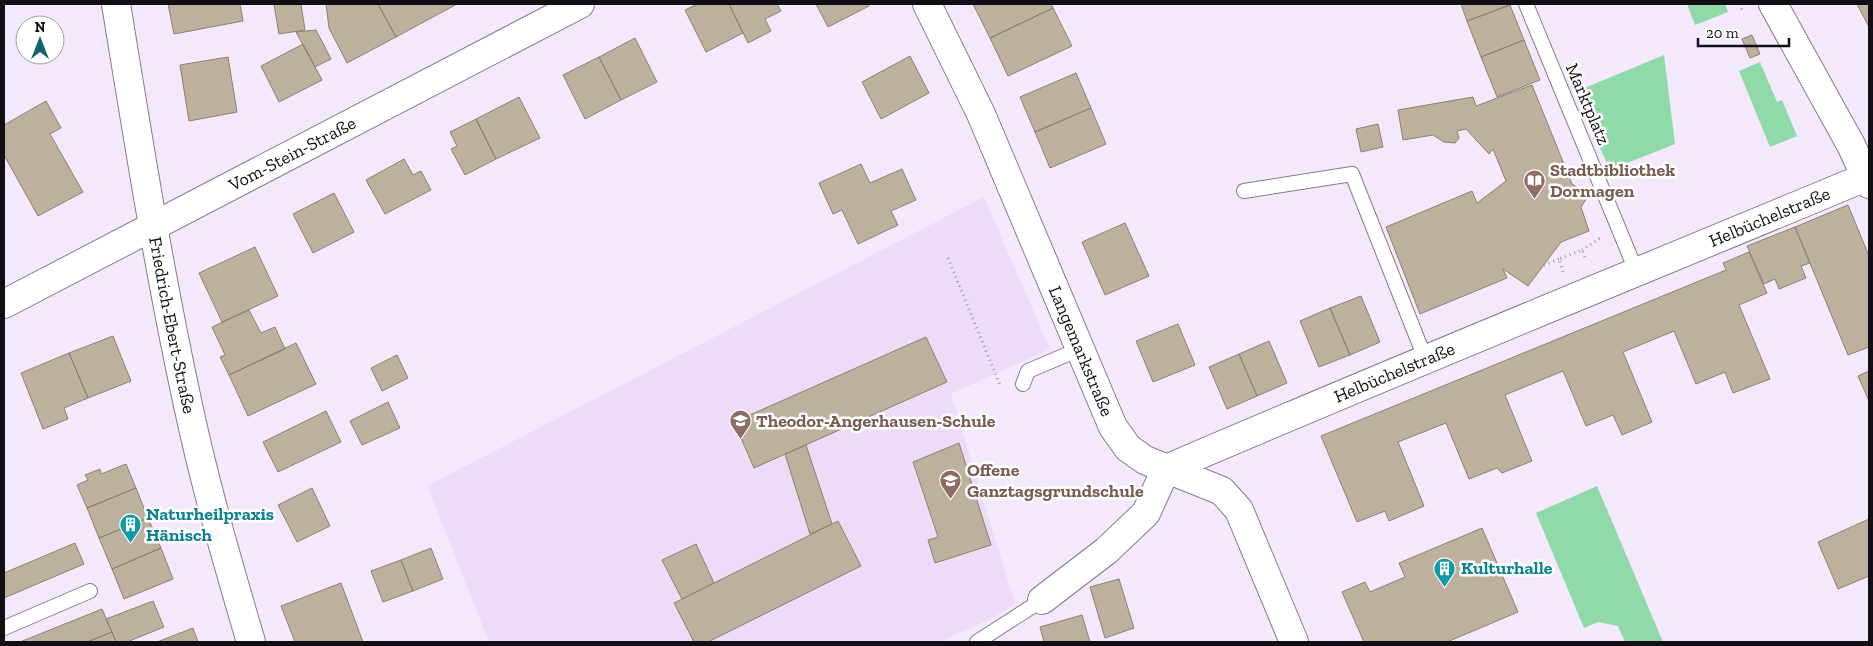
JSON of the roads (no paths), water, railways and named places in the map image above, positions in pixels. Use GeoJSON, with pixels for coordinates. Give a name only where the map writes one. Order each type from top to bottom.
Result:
{"type":"FeatureCollection","features":[{"type":"Feature","properties":{"kind":"street","name":"Friedrich-Ebert-Straße"},"geometry":{"type":"LineString","coordinates":[[116,4],[152,227],[188,407],[226,558],[251,642]]}},
{"type":"Feature","properties":{"kind":"street","name":"Vom-Stein-Straße"},"geometry":{"type":"LineString","coordinates":[[4,304],[580,4]]}},
{"type":"Feature","properties":{"kind":"street","name":"Langemarkstraße"},"geometry":{"type":"LineString","coordinates":[[926,4],[981,114],[1113,427],[1128,448],[1145,460],[1222,491],[1239,510],[1294,642]]}},
{"type":"Feature","properties":{"kind":"street"},"geometry":{"type":"LineString","coordinates":[[1773,4],[1865,168]]}},
{"type":"Feature","properties":{"kind":"street","name":"Helbüchelstraße"},"geometry":{"type":"LineString","coordinates":[[1166,469],[1425,358],[1637,273],[1865,168]]}},
{"type":"Feature","properties":{"kind":"street"},"geometry":{"type":"LineString","coordinates":[[1042,600],[1106,551],[1146,513],[1166,469]]}},
{"type":"Feature","properties":{"kind":"lane","name":"Marktplatz"},"geometry":{"type":"LineString","coordinates":[[1526,4],[1637,273]]}},
{"type":"Feature","properties":{"kind":"lane"},"geometry":{"type":"LineString","coordinates":[[1244,190],[1352,174],[1425,358]]}},
{"type":"Feature","properties":{"kind":"lane"},"geometry":{"type":"LineString","coordinates":[[1023,384],[1028,371],[1080,349]]}},
{"type":"Feature","properties":{"kind":"lane"},"geometry":{"type":"LineString","coordinates":[[4,628],[90,592]]}},
{"type":"Feature","properties":{"kind":"lane"},"geometry":{"type":"LineString","coordinates":[[978,642],[1042,600]]}},
{"type":"Feature","properties":{"kind":"place","name":"Stadtbibliothek Dormagen"},"geometry":{"type":"Point","coordinates":[1534,199]}},
{"type":"Feature","properties":{"kind":"place","name":"Theodor-Angerhausen-Schule"},"geometry":{"type":"Point","coordinates":[740,440]}},
{"type":"Feature","properties":{"kind":"place","name":"Offene Ganztagsgrundschule"},"geometry":{"type":"Point","coordinates":[951,499]}},
{"type":"Feature","properties":{"kind":"place","name":"Naturheilpraxis Hänisch"},"geometry":{"type":"Point","coordinates":[130,543]}},
{"type":"Feature","properties":{"kind":"place","name":"Kulturhalle"},"geometry":{"type":"Point","coordinates":[1445,587]}}]}
